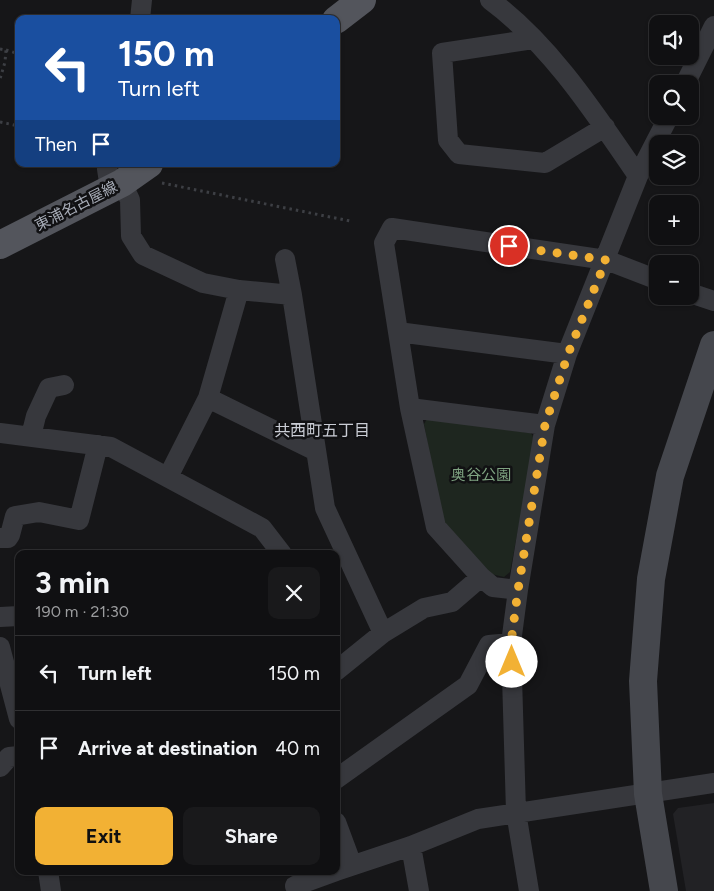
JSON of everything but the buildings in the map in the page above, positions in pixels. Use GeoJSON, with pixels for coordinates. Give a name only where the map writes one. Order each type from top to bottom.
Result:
{"type":"FeatureCollection","features":[{"type":"Feature","properties":{"kind":"main road"},"geometry":{"type":"LineString","coordinates":[[340,17],[362,0]]}},
{"type":"Feature","properties":{"kind":"main road","name":"東浦名古屋線"},"geometry":{"type":"LineString","coordinates":[[0,245],[113,179],[142,167]]}},
{"type":"Feature","properties":{"kind":"street"},"geometry":{"type":"LineString","coordinates":[[140,15],[142,0]]}},
{"type":"Feature","properties":{"kind":"street"},"geometry":{"type":"LineString","coordinates":[[490,0],[533,39],[576,88],[638,176]]}},
{"type":"Feature","properties":{"kind":"street"},"geometry":{"type":"LineString","coordinates":[[690,75],[714,26]]}},
{"type":"Feature","properties":{"kind":"street"},"geometry":{"type":"LineString","coordinates":[[533,39],[442,53],[448,140],[459,154],[545,163],[605,127]]}},
{"type":"Feature","properties":{"kind":"street"},"geometry":{"type":"LineString","coordinates":[[529,891],[516,812],[511,643],[545,425],[568,354],[638,176],[664,125]]}},
{"type":"Feature","properties":{"kind":"street"},"geometry":{"type":"LineString","coordinates":[[113,179],[130,200],[131,236],[143,255],[203,283],[239,290],[292,295]]}},
{"type":"Feature","properties":{"kind":"street"},"geometry":{"type":"LineString","coordinates":[[518,590],[493,587],[481,577],[436,527],[410,408],[384,242],[392,228],[606,260],[649,277]]}},
{"type":"Feature","properties":{"kind":"street"},"geometry":{"type":"LineString","coordinates":[[285,259],[325,508],[383,633]]}},
{"type":"Feature","properties":{"kind":"street"},"geometry":{"type":"LineString","coordinates":[[168,477],[208,398],[239,290]]}},
{"type":"Feature","properties":{"kind":"street"},"geometry":{"type":"LineString","coordinates":[[699,296],[714,301]]}},
{"type":"Feature","properties":{"kind":"street"},"geometry":{"type":"LineString","coordinates":[[398,332],[568,354]]}},
{"type":"Feature","properties":{"kind":"street"},"geometry":{"type":"LineString","coordinates":[[664,891],[648,794],[643,681],[651,579],[670,476],[714,344]]}},
{"type":"Feature","properties":{"kind":"street"},"geometry":{"type":"LineString","coordinates":[[31,436],[36,416],[49,388],[64,385]]}},
{"type":"Feature","properties":{"kind":"street"},"geometry":{"type":"LineString","coordinates":[[208,398],[316,451]]}},
{"type":"Feature","properties":{"kind":"street"},"geometry":{"type":"LineString","coordinates":[[410,408],[545,425]]}},
{"type":"Feature","properties":{"kind":"street"},"geometry":{"type":"LineString","coordinates":[[0,433],[111,447],[262,528],[279,550]]}},
{"type":"Feature","properties":{"kind":"street"},"geometry":{"type":"LineString","coordinates":[[0,538],[8,538],[15,516],[38,512],[79,520],[98,445]]}},
{"type":"Feature","properties":{"kind":"street"},"geometry":{"type":"LineString","coordinates":[[340,668],[383,633],[424,608],[452,602],[481,577]]}},
{"type":"Feature","properties":{"kind":"street"},"geometry":{"type":"LineString","coordinates":[[0,617],[15,616]]}},
{"type":"Feature","properties":{"kind":"street"},"geometry":{"type":"LineString","coordinates":[[340,776],[468,685],[489,645],[511,643]]}},
{"type":"Feature","properties":{"kind":"street"},"geometry":{"type":"LineString","coordinates":[[1,660],[15,705]]}},
{"type":"Feature","properties":{"kind":"street"},"geometry":{"type":"LineString","coordinates":[[340,853],[342,869],[412,846],[478,819],[714,783]]}},
{"type":"Feature","properties":{"kind":"street"},"geometry":{"type":"LineString","coordinates":[[412,846],[419,891]]}},
{"type":"Feature","properties":{"kind":"street"},"geometry":{"type":"LineString","coordinates":[[49,875],[51,891]]}},
{"type":"Feature","properties":{"kind":"street"},"geometry":{"type":"LineString","coordinates":[[292,883],[321,875]]}},
{"type":"Feature","properties":{"kind":"path"},"geometry":{"type":"LineString","coordinates":[[0,49],[15,53]]}},
{"type":"Feature","properties":{"kind":"path"},"geometry":{"type":"LineString","coordinates":[[0,79],[6,50]]}},
{"type":"Feature","properties":{"kind":"path"},"geometry":{"type":"LineString","coordinates":[[0,122],[15,125]]}},
{"type":"Feature","properties":{"kind":"path"},"geometry":{"type":"LineString","coordinates":[[148,167],[153,177],[162,183],[350,221]]}},
{"type":"Feature","properties":{"kind":"shaded area"},"geometry":{"type":"Polygon","coordinates":[[[714,803],[714,891],[686,891],[673,814],[678,808],[714,803]]]}},
{"type":"Feature","properties":{"kind":"green space","name":"奥谷公園"},"geometry":{"type":"Polygon","coordinates":[[[427,419],[531,433],[535,440],[510,572],[504,577],[491,574],[442,521],[424,424],[427,419]]]}},
{"type":"Feature","properties":{"kind":"district","name":"共西町五丁目"},"geometry":{"type":"Point","coordinates":[322,430]}},
{"type":"Feature","properties":{"kind":"route"},"geometry":{"type":"LineString","coordinates":[[509,246],[606,260],[568,354],[545,425],[518,590],[511,643],[512,662]]}}]}
